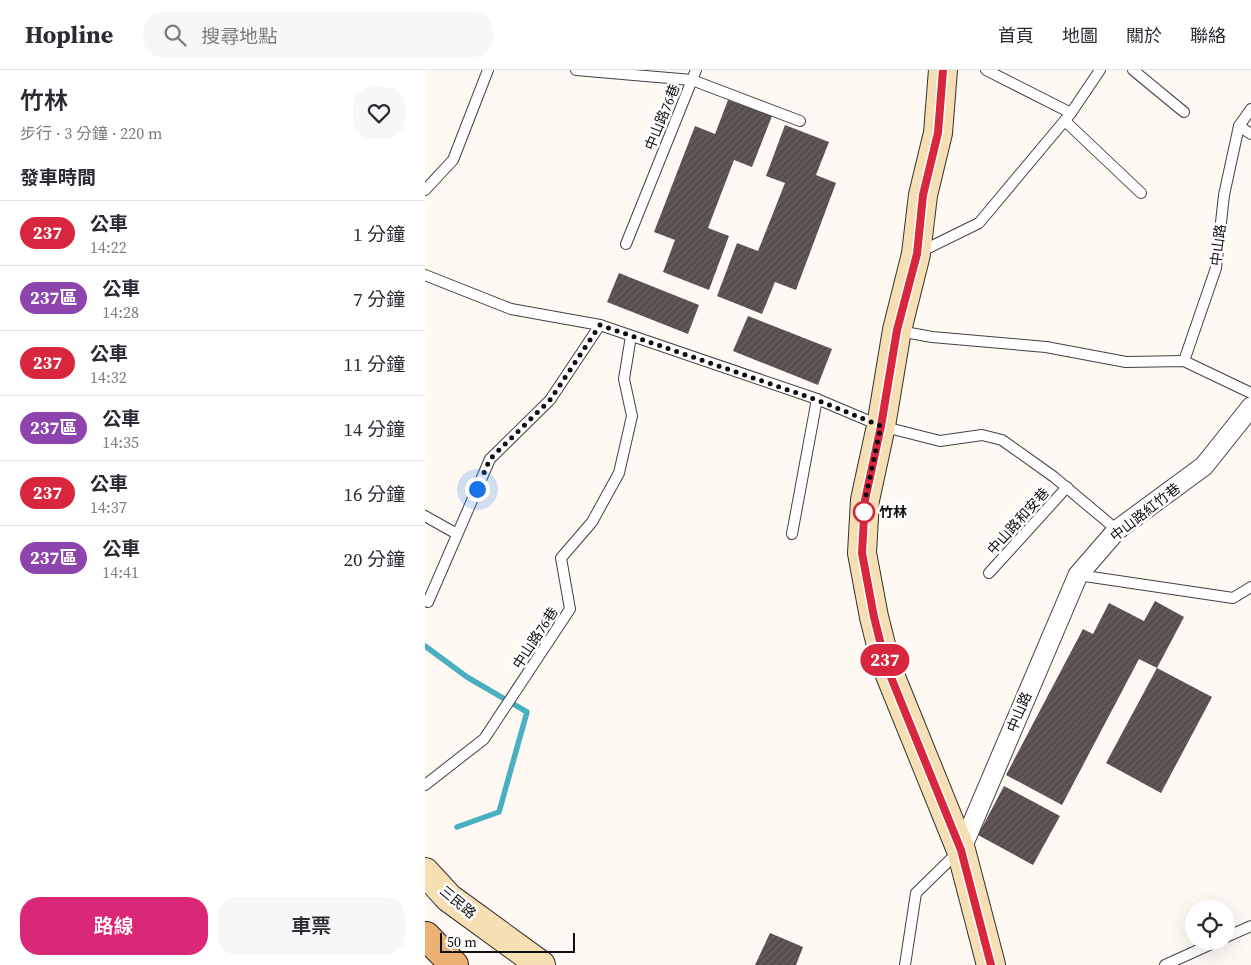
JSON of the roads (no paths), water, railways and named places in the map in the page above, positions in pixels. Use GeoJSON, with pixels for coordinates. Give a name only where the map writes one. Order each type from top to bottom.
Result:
{"type":"FeatureCollection","features":[{"type":"Feature","properties":{"kind":"main road"},"geometry":{"type":"LineString","coordinates":[[426,935],[455,965]]}},
{"type":"Feature","properties":{"kind":"street"},"geometry":{"type":"LineString","coordinates":[[943,70],[938,133],[923,195],[917,254],[897,330],[881,426],[865,500],[862,553],[874,617],[886,665],[961,850],[991,965]]}},
{"type":"Feature","properties":{"kind":"street","name":"中山路紅竹巷"},"geometry":{"type":"LineString","coordinates":[[1077,575],[1117,530],[1204,466],[1251,407]]}},
{"type":"Feature","properties":{"kind":"street","name":"中山路"},"geometry":{"type":"LineString","coordinates":[[961,850],[1077,575]]}},
{"type":"Feature","properties":{"kind":"street","name":"三民路"},"geometry":{"type":"LineString","coordinates":[[425,872],[449,898],[541,965]]}},
{"type":"Feature","properties":{"kind":"street"},"geometry":{"type":"LineString","coordinates":[[426,935],[466,965]]}},
{"type":"Feature","properties":{"kind":"lane"},"geometry":{"type":"LineString","coordinates":[[425,190],[453,160],[488,70]]}},
{"type":"Feature","properties":{"kind":"lane","name":"中山路76巷"},"geometry":{"type":"LineString","coordinates":[[575,70],[692,80],[626,244]]}},
{"type":"Feature","properties":{"kind":"lane"},"geometry":{"type":"LineString","coordinates":[[696,70],[692,80],[800,121]]}},
{"type":"Feature","properties":{"kind":"lane"},"geometry":{"type":"LineString","coordinates":[[986,70],[1068,117],[1141,193]]}},
{"type":"Feature","properties":{"kind":"lane"},"geometry":{"type":"LineString","coordinates":[[917,254],[979,223],[1068,117],[1100,70]]}},
{"type":"Feature","properties":{"kind":"lane"},"geometry":{"type":"LineString","coordinates":[[1133,70],[1184,112]]}},
{"type":"Feature","properties":{"kind":"lane"},"geometry":{"type":"LineString","coordinates":[[1251,109],[1239,126],[1251,134]]}},
{"type":"Feature","properties":{"kind":"lane","name":"中山路"},"geometry":{"type":"LineString","coordinates":[[1184,361],[1216,268],[1224,195],[1239,126]]}},
{"type":"Feature","properties":{"kind":"lane"},"geometry":{"type":"LineString","coordinates":[[425,275],[511,309],[600,325],[817,400],[881,426]]}},
{"type":"Feature","properties":{"kind":"lane"},"geometry":{"type":"LineString","coordinates":[[428,602],[490,459],[550,400],[600,325]]}},
{"type":"Feature","properties":{"kind":"lane"},"geometry":{"type":"LineString","coordinates":[[897,330],[932,337],[1046,347],[1126,362],[1184,361],[1251,393]]}},
{"type":"Feature","properties":{"kind":"lane","name":"中山路76巷"},"geometry":{"type":"LineString","coordinates":[[425,785],[484,739],[570,609],[561,558],[592,522],[619,473],[633,416],[624,378],[631,336]]}},
{"type":"Feature","properties":{"kind":"lane"},"geometry":{"type":"LineString","coordinates":[[792,534],[817,400]]}},
{"type":"Feature","properties":{"kind":"lane","name":"中山路和安巷"},"geometry":{"type":"LineString","coordinates":[[881,426],[941,441],[982,435],[1002,440],[1067,487],[1117,530]]}},
{"type":"Feature","properties":{"kind":"lane","name":"中山路和安巷"},"geometry":{"type":"LineString","coordinates":[[989,573],[1067,487]]}},
{"type":"Feature","properties":{"kind":"lane"},"geometry":{"type":"LineString","coordinates":[[425,516],[457,534]]}},
{"type":"Feature","properties":{"kind":"lane"},"geometry":{"type":"LineString","coordinates":[[1077,575],[1233,598],[1251,587]]}},
{"type":"Feature","properties":{"kind":"lane"},"geometry":{"type":"LineString","coordinates":[[905,965],[916,894],[961,850]]}},
{"type":"Feature","properties":{"kind":"lane"},"geometry":{"type":"LineString","coordinates":[[1235,933],[1251,926]]}},
{"type":"Feature","properties":{"kind":"lane"},"geometry":{"type":"LineString","coordinates":[[1165,965],[1198,950]]}},
{"type":"Feature","properties":{"kind":"waterway"},"geometry":{"type":"LineString","coordinates":[[425,646],[467,677],[527,712],[499,812],[457,827]]}},
{"type":"Feature","properties":{"kind":"place","name":"竹林"},"geometry":{"type":"Point","coordinates":[864,512]}}]}
